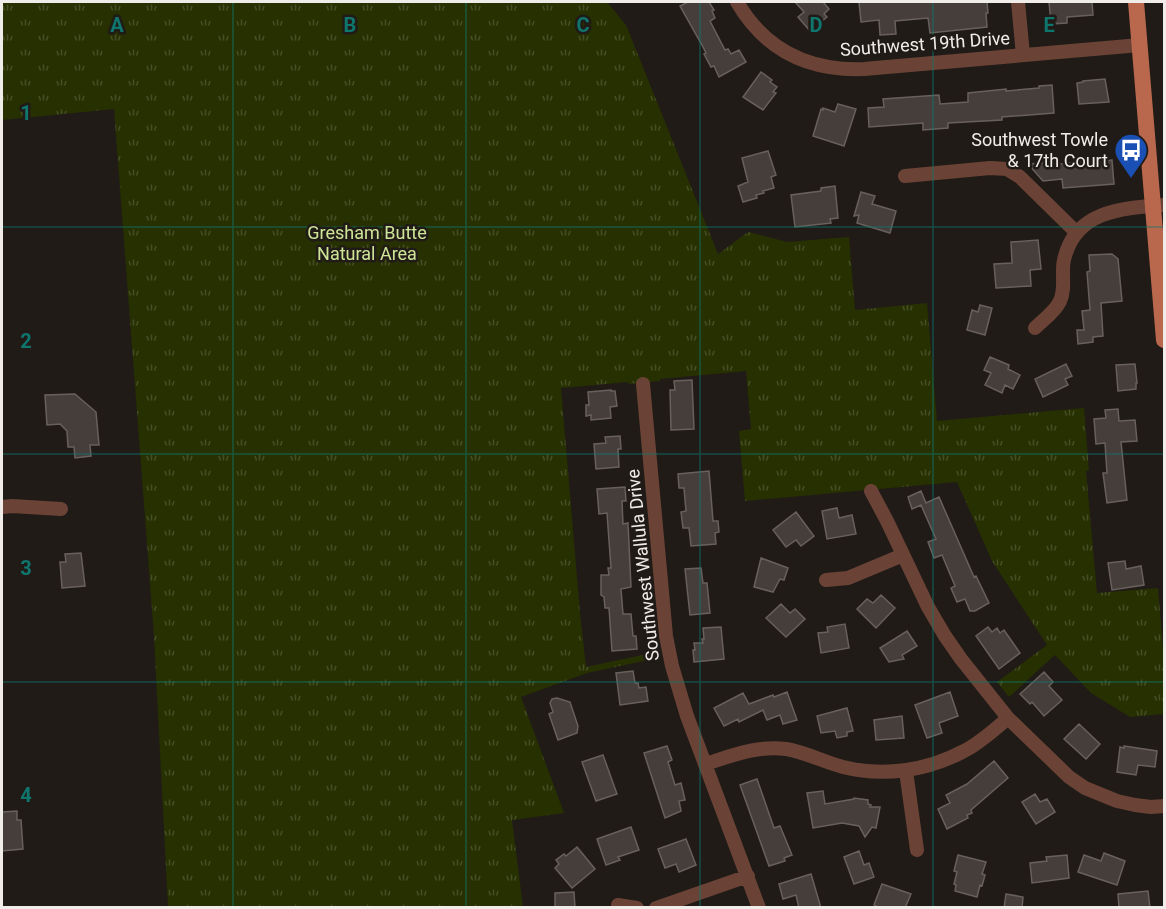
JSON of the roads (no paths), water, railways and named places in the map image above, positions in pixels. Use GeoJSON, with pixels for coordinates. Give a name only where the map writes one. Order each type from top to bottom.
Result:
{"type":"FeatureCollection","features":[{"type":"Feature","properties":{"kind":"main road"},"geometry":{"type":"LineString","coordinates":[[1136,2],[1159,205],[1164,340]]}},
{"type":"Feature","properties":{"kind":"street","name":"Southwest 19th Drive"},"geometry":{"type":"LineString","coordinates":[[737,2],[756,28],[774,45],[802,60],[832,69],[864,69],[1140,45]]}},
{"type":"Feature","properties":{"kind":"street"},"geometry":{"type":"LineString","coordinates":[[1018,2],[1023,55]]}},
{"type":"Feature","properties":{"kind":"street"},"geometry":{"type":"LineString","coordinates":[[905,176],[990,168],[1007,170],[1020,177],[1077,233]]}},
{"type":"Feature","properties":{"kind":"street"},"geometry":{"type":"LineString","coordinates":[[1035,328],[1061,301],[1064,259],[1069,244],[1077,233],[1091,220],[1102,214],[1159,205]]}},
{"type":"Feature","properties":{"kind":"street","name":"Southwest Wallula Drive"},"geometry":{"type":"LineString","coordinates":[[643,384],[666,636],[674,674],[759,908]]}},
{"type":"Feature","properties":{"kind":"street"},"geometry":{"type":"LineString","coordinates":[[871,491],[928,607],[945,636],[1008,718],[1069,777],[1085,788],[1117,801],[1151,807],[1164,806]]}},
{"type":"Feature","properties":{"kind":"street"},"geometry":{"type":"LineString","coordinates":[[2,507],[61,508]]}},
{"type":"Feature","properties":{"kind":"street"},"geometry":{"type":"LineString","coordinates":[[826,580],[848,578],[903,555]]}},
{"type":"Feature","properties":{"kind":"street"},"geometry":{"type":"LineString","coordinates":[[705,764],[747,751],[786,749],[860,771],[906,771],[965,751],[1008,718]]}},
{"type":"Feature","properties":{"kind":"street"},"geometry":{"type":"LineString","coordinates":[[906,771],[917,850]]}},
{"type":"Feature","properties":{"kind":"street"},"geometry":{"type":"LineString","coordinates":[[657,908],[748,876]]}},
{"type":"Feature","properties":{"kind":"street"},"geometry":{"type":"LineString","coordinates":[[618,905],[638,908]]}},
{"type":"Feature","properties":{"kind":"place","name":"Southwest Towle & 17th Court"},"geometry":{"type":"Point","coordinates":[1131,179]}},
{"type":"Feature","properties":{"kind":"park label","name":"Gresham Butte Natural Area"},"geometry":{"type":"Point","coordinates":[367,243]}}]}
